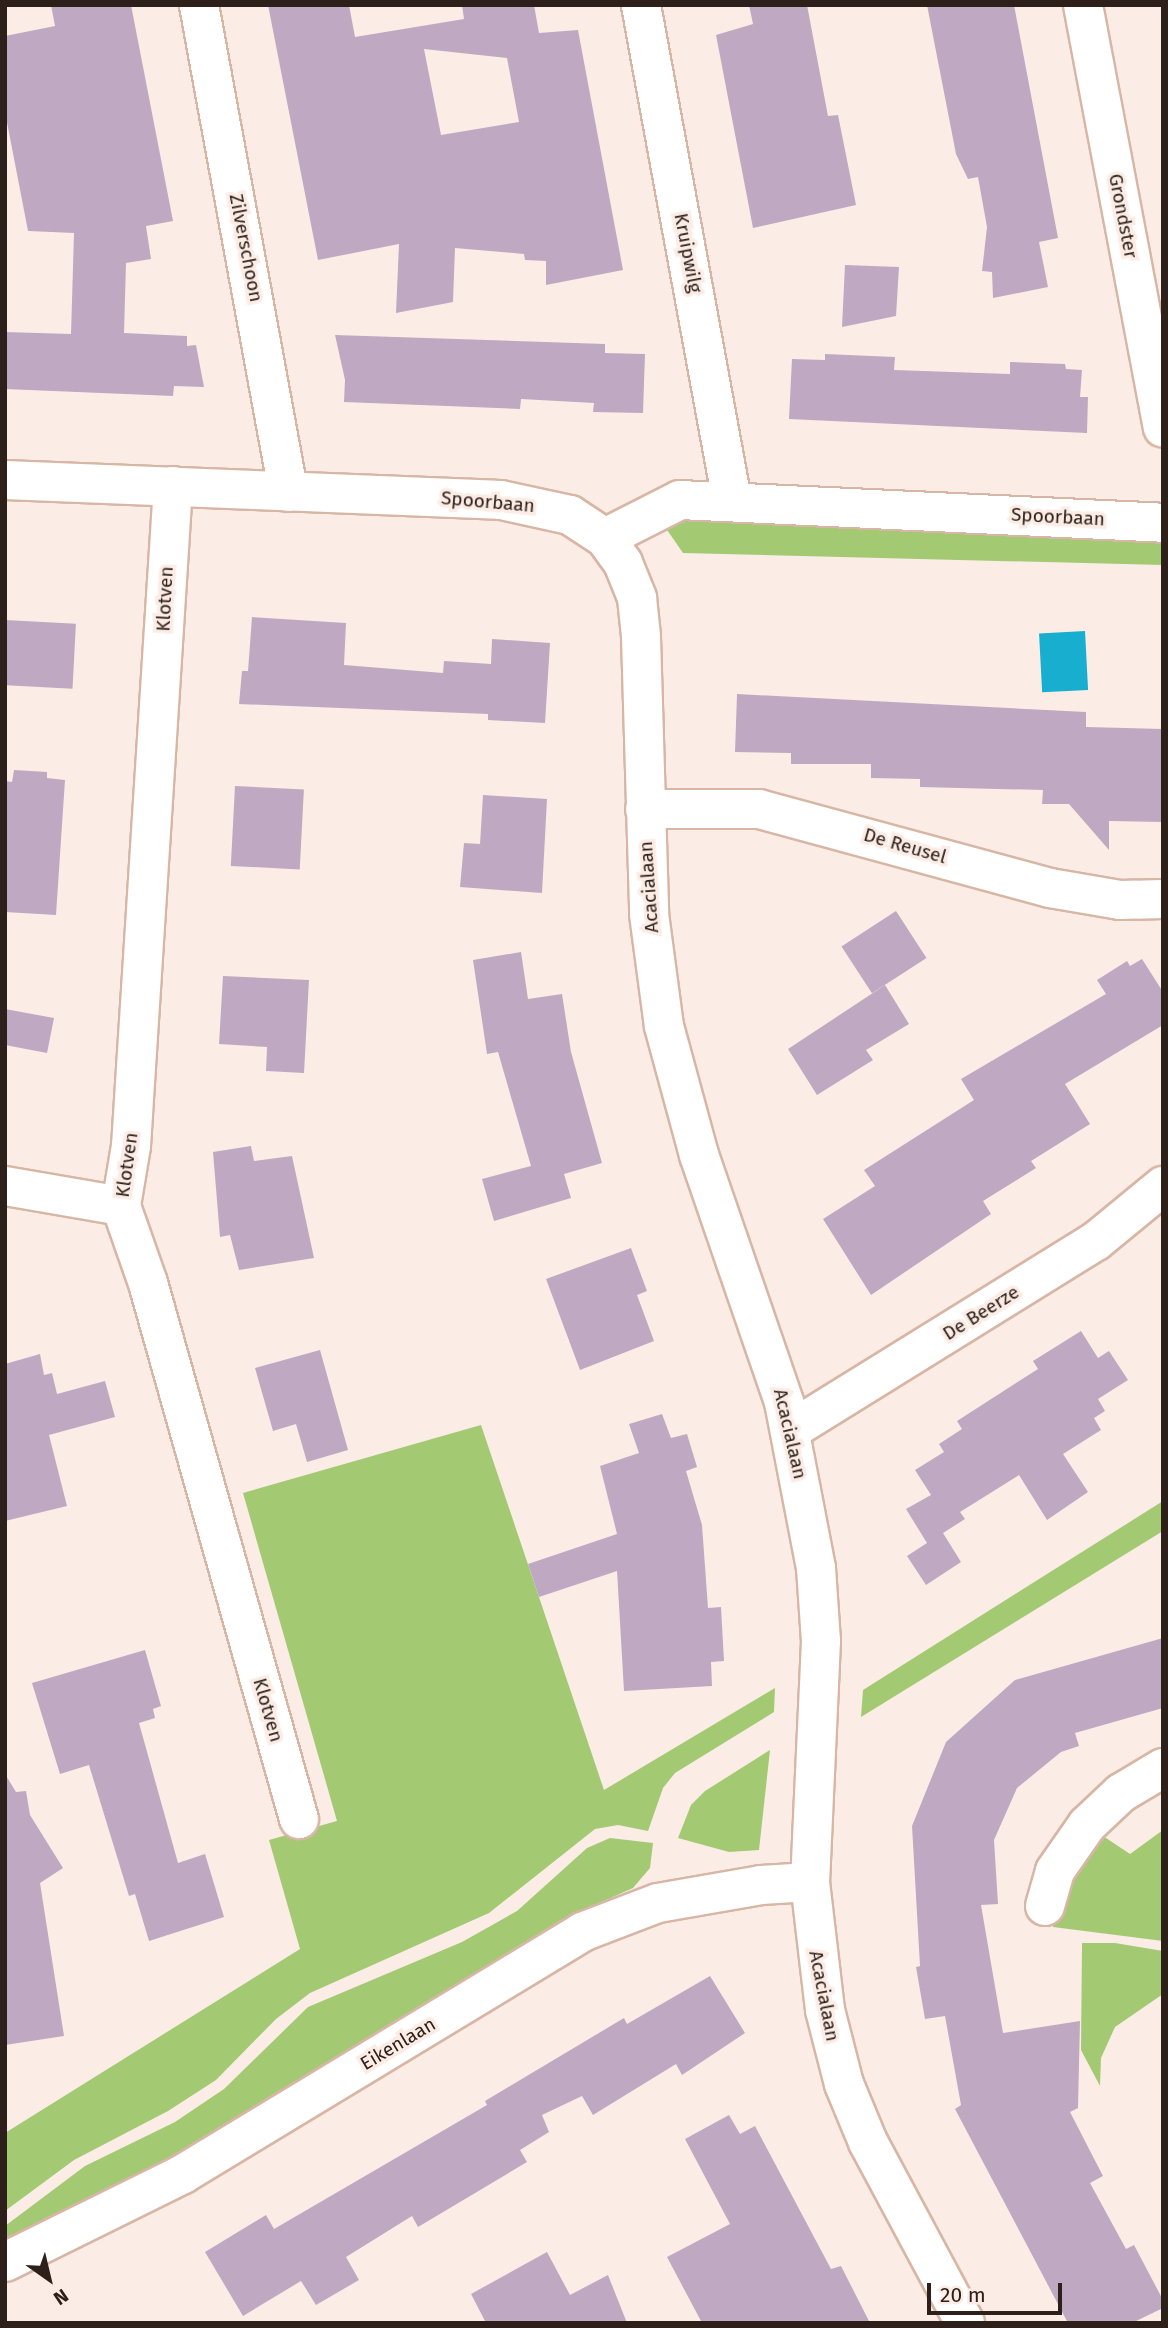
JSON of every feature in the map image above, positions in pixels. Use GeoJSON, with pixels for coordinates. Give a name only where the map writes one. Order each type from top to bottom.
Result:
{"type":"FeatureCollection","features":[{"type":"Feature","properties":{"kind":"street","name":"Zilverschoon"},"geometry":{"type":"LineString","coordinates":[[199,5],[288,492]]}},
{"type":"Feature","properties":{"kind":"street","name":"Kruipwilg"},"geometry":{"type":"LineString","coordinates":[[641,5],[732,501]]}},
{"type":"Feature","properties":{"kind":"street","name":"Grondster"},"geometry":{"type":"LineString","coordinates":[[1083,5],[1163,427]]}},
{"type":"Feature","properties":{"kind":"street","name":"Spoorbaan"},"geometry":{"type":"LineString","coordinates":[[5,480],[539,505],[570,515],[605,538],[680,500],[1163,523]]}},
{"type":"Feature","properties":{"kind":"street","name":"Klotven"},"geometry":{"type":"LineString","coordinates":[[173,486],[131,1146],[121,1206],[148,1283],[299,1819]]}},
{"type":"Feature","properties":{"kind":"street","name":"Acacialaan"},"geometry":{"type":"LineString","coordinates":[[605,538],[623,563],[637,598],[649,914],[676,1078],[791,1430],[816,1568],[821,1641],[810,1882],[818,1975],[844,2084],[868,2142],[965,2323]]}},
{"type":"Feature","properties":{"kind":"street","name":"De Reusel"},"geometry":{"type":"LineString","coordinates":[[645,809],[770,811],[1050,888],[1120,900],[1163,899]]}},
{"type":"Feature","properties":{"kind":"street"},"geometry":{"type":"LineString","coordinates":[[5,1186],[121,1206]]}},
{"type":"Feature","properties":{"kind":"street","name":"De Beerze"},"geometry":{"type":"LineString","coordinates":[[791,1430],[1096,1241],[1163,1186]]}},
{"type":"Feature","properties":{"kind":"street"},"geometry":{"type":"LineString","coordinates":[[1045,1906],[1055,1871],[1087,1825],[1121,1793],[1163,1768]]}},
{"type":"Feature","properties":{"kind":"street","name":"Eikenlaan"},"geometry":{"type":"LineString","coordinates":[[5,2262],[183,2174],[582,1932],[657,1903],[761,1885],[810,1882]]}},
{"type":"Feature","properties":{"kind":"green space"},"geometry":{"type":"Polygon","coordinates":[[[680,517],[1163,538],[1163,565],[683,553],[663,524],[680,517]]]}},
{"type":"Feature","properties":{"kind":"green space"},"geometry":{"type":"Polygon","coordinates":[[[481,1425],[604,1790],[775,1688],[774,1712],[675,1773],[663,1788],[648,1831],[618,1825],[595,1829],[489,1913],[310,1993],[276,2019],[216,2080],[168,2111],[74,2160],[5,2211],[5,2133],[300,1949],[269,1840],[337,1821],[243,1493],[481,1425]]]}},
{"type":"Feature","properties":{"kind":"green space"},"geometry":{"type":"Polygon","coordinates":[[[1163,1501],[1163,1531],[861,1717],[863,1690],[1163,1501]]]}},
{"type":"Feature","properties":{"kind":"green space"},"geometry":{"type":"Polygon","coordinates":[[[770,1750],[759,1850],[729,1852],[678,1838],[691,1805],[705,1791],[770,1750]]]}},
{"type":"Feature","properties":{"kind":"green space"},"geometry":{"type":"Polygon","coordinates":[[[1094,1830],[1130,1854],[1163,1830],[1163,1941],[1053,1927],[1056,1907],[1094,1830]]]}},
{"type":"Feature","properties":{"kind":"green space"},"geometry":{"type":"Polygon","coordinates":[[[610,1838],[653,1843],[650,1868],[633,1888],[561,1920],[190,2147],[5,2240],[5,2226],[85,2166],[175,2122],[224,2089],[308,2007],[462,1942],[517,1911],[587,1848],[610,1838]]]}},
{"type":"Feature","properties":{"kind":"green space"},"geometry":{"type":"Polygon","coordinates":[[[1082,1943],[1115,1943],[1163,1951],[1163,1994],[1115,2027],[1101,2058],[1100,2086],[1081,2050],[1082,1943]]]}},
{"type":"Feature","properties":{"kind":"water"},"geometry":{"type":"Polygon","coordinates":[[[1085,631],[1088,690],[1042,692],[1039,633],[1085,631]]]}},
{"type":"Feature","properties":{"kind":"building"},"geometry":{"type":"Polygon","coordinates":[[[51,5],[131,5],[173,221],[146,226],[151,259],[126,263],[124,333],[187,336],[187,346],[196,345],[204,387],[174,386],[173,396],[5,389],[5,332],[71,334],[74,233],[28,231],[5,112],[5,36],[55,26],[51,5]]]}},
{"type":"Feature","properties":{"kind":"building"},"geometry":{"type":"Polygon","coordinates":[[[268,5],[349,5],[355,37],[464,19],[462,5],[534,5],[539,33],[578,30],[623,270],[546,285],[546,261],[525,260],[524,254],[455,248],[453,302],[396,313],[399,244],[318,260],[268,5]],[[424,49],[441,135],[519,122],[507,58],[424,49]]]}},
{"type":"Feature","properties":{"kind":"building"},"geometry":{"type":"Polygon","coordinates":[[[749,5],[807,5],[828,116],[838,115],[856,205],[753,228],[716,35],[753,24],[749,5]]]}},
{"type":"Feature","properties":{"kind":"building"},"geometry":{"type":"Polygon","coordinates":[[[927,5],[1014,5],[1058,238],[1039,242],[1048,287],[993,298],[992,272],[982,271],[987,227],[978,177],[968,179],[956,154],[927,5]]]}},
{"type":"Feature","properties":{"kind":"building"},"geometry":{"type":"Polygon","coordinates":[[[845,265],[899,267],[896,316],[842,327],[845,265]]]}},
{"type":"Feature","properties":{"kind":"building"},"geometry":{"type":"Polygon","coordinates":[[[335,335],[605,344],[605,353],[645,354],[643,413],[593,412],[594,403],[521,399],[520,409],[344,402],[345,380],[335,335]]]}},
{"type":"Feature","properties":{"kind":"building"},"geometry":{"type":"Polygon","coordinates":[[[825,354],[895,357],[894,370],[1010,374],[1010,362],[1065,364],[1066,369],[1082,370],[1080,397],[1088,397],[1087,433],[789,419],[792,359],[825,360],[825,354]]]}},
{"type":"Feature","properties":{"kind":"building"},"geometry":{"type":"Polygon","coordinates":[[[252,617],[346,623],[344,665],[443,673],[444,661],[491,664],[492,639],[550,643],[545,723],[488,720],[488,714],[239,704],[242,671],[248,671],[252,617]]]}},
{"type":"Feature","properties":{"kind":"building"},"geometry":{"type":"Polygon","coordinates":[[[5,620],[76,624],[73,689],[5,685],[5,620]]]}},
{"type":"Feature","properties":{"kind":"building"},"geometry":{"type":"Polygon","coordinates":[[[737,694],[1086,712],[1086,727],[1163,729],[1163,822],[1109,821],[1109,850],[1069,804],[1042,804],[1043,790],[920,787],[920,779],[871,778],[871,764],[791,764],[791,753],[735,752],[737,694]]]}},
{"type":"Feature","properties":{"kind":"building"},"geometry":{"type":"Polygon","coordinates":[[[14,770],[47,772],[47,778],[65,780],[56,915],[5,912],[5,781],[12,782],[14,770]]]}},
{"type":"Feature","properties":{"kind":"building"},"geometry":{"type":"Polygon","coordinates":[[[235,786],[304,790],[300,870],[231,866],[235,786]]]}},
{"type":"Feature","properties":{"kind":"building"},"geometry":{"type":"Polygon","coordinates":[[[483,795],[547,799],[542,893],[460,887],[464,843],[480,844],[483,795]]]}},
{"type":"Feature","properties":{"kind":"building"},"geometry":{"type":"Polygon","coordinates":[[[896,911],[926,958],[872,993],[841,946],[896,911]]]}},
{"type":"Feature","properties":{"kind":"building"},"geometry":{"type":"Polygon","coordinates":[[[521,952],[528,999],[562,994],[571,1052],[602,1163],[564,1174],[571,1198],[494,1221],[482,1179],[531,1166],[498,1052],[487,1054],[473,960],[521,952]]]}},
{"type":"Feature","properties":{"kind":"building"},"geometry":{"type":"Polygon","coordinates":[[[1142,959],[1163,992],[1163,1025],[1065,1084],[1090,1124],[1031,1161],[1036,1168],[983,1201],[991,1214],[871,1295],[823,1219],[875,1186],[864,1170],[974,1100],[961,1079],[1106,994],[1097,980],[1127,961],[1130,966],[1142,959]]]}},
{"type":"Feature","properties":{"kind":"building"},"geometry":{"type":"Polygon","coordinates":[[[223,976],[309,980],[304,1073],[266,1071],[267,1047],[219,1044],[223,976]]]}},
{"type":"Feature","properties":{"kind":"building"},"geometry":{"type":"Polygon","coordinates":[[[885,985],[909,1024],[866,1050],[873,1060],[817,1095],[788,1049],[885,985]]]}},
{"type":"Feature","properties":{"kind":"building"},"geometry":{"type":"Polygon","coordinates":[[[5,1009],[54,1018],[47,1053],[5,1045],[5,1009]]]}},
{"type":"Feature","properties":{"kind":"building"},"geometry":{"type":"Polygon","coordinates":[[[251,1146],[254,1161],[292,1156],[314,1258],[239,1270],[230,1235],[220,1237],[213,1152],[251,1146]]]}},
{"type":"Feature","properties":{"kind":"building"},"geometry":{"type":"Polygon","coordinates":[[[631,1248],[647,1291],[637,1295],[654,1341],[580,1370],[546,1279],[631,1248]]]}},
{"type":"Feature","properties":{"kind":"building"},"geometry":{"type":"Polygon","coordinates":[[[1081,1331],[1098,1358],[1109,1351],[1128,1380],[1098,1399],[1105,1411],[1094,1418],[1101,1430],[1063,1454],[1088,1492],[1047,1520],[1019,1475],[960,1512],[965,1519],[943,1533],[961,1562],[926,1585],[907,1556],[927,1543],[906,1509],[931,1495],[915,1470],[944,1452],[939,1444],[962,1429],[957,1421],[1038,1369],[1033,1361],[1081,1331]]]}},
{"type":"Feature","properties":{"kind":"building"},"geometry":{"type":"Polygon","coordinates":[[[320,1350],[348,1450],[307,1462],[296,1424],[273,1431],[255,1368],[320,1350]]]}},
{"type":"Feature","properties":{"kind":"building"},"geometry":{"type":"Polygon","coordinates":[[[40,1354],[44,1375],[52,1373],[57,1394],[105,1381],[115,1417],[49,1435],[67,1506],[5,1521],[5,1364],[40,1354]]]}},
{"type":"Feature","properties":{"kind":"building"},"geometry":{"type":"Polygon","coordinates":[[[662,1414],[671,1438],[687,1434],[697,1467],[686,1471],[702,1525],[708,1608],[721,1607],[724,1661],[711,1662],[712,1686],[624,1691],[617,1571],[539,1597],[528,1564],[617,1534],[600,1466],[639,1453],[629,1424],[662,1414]]]}},
{"type":"Feature","properties":{"kind":"building"},"geometry":{"type":"Polygon","coordinates":[[[1163,1638],[1163,1708],[1075,1733],[1079,1746],[1061,1752],[1017,1788],[994,1840],[998,1904],[981,1905],[1003,2033],[1080,2021],[1078,2108],[1070,2112],[1103,2176],[1090,2183],[1126,2249],[1134,2245],[1163,2300],[1163,2308],[1132,2323],[1068,2323],[955,2109],[961,2105],[945,2016],[925,2019],[916,1967],[920,1966],[912,1826],[946,1742],[1015,1680],[1163,1638]]]}},
{"type":"Feature","properties":{"kind":"building"},"geometry":{"type":"Polygon","coordinates":[[[145,1650],[161,1706],[153,1709],[155,1718],[139,1723],[178,1863],[205,1854],[224,1917],[149,1941],[135,1894],[129,1896],[89,1765],[60,1774],[32,1683],[145,1650]]]}},
{"type":"Feature","properties":{"kind":"building"},"geometry":{"type":"Polygon","coordinates":[[[5,1774],[16,1792],[26,1791],[30,1815],[63,1868],[40,1883],[64,2036],[5,2045],[5,1774]]]}},
{"type":"Feature","properties":{"kind":"building"},"geometry":{"type":"Polygon","coordinates":[[[710,1976],[745,2033],[682,2075],[676,2064],[593,2115],[582,2096],[542,2115],[549,2132],[520,2150],[527,2162],[418,2227],[412,2216],[346,2257],[359,2280],[316,2305],[301,2281],[243,2316],[205,2252],[266,2215],[274,2229],[487,2105],[485,2101],[624,2018],[627,2024],[710,1976]]]}},
{"type":"Feature","properties":{"kind":"building"},"geometry":{"type":"Polygon","coordinates":[[[729,2115],[740,2134],[755,2126],[831,2269],[841,2266],[870,2323],[702,2323],[667,2257],[730,2224],[685,2139],[729,2115]]]}},
{"type":"Feature","properties":{"kind":"building"},"geometry":{"type":"Polygon","coordinates":[[[547,2252],[570,2295],[608,2275],[627,2323],[486,2323],[471,2294],[547,2252]]]}}]}
